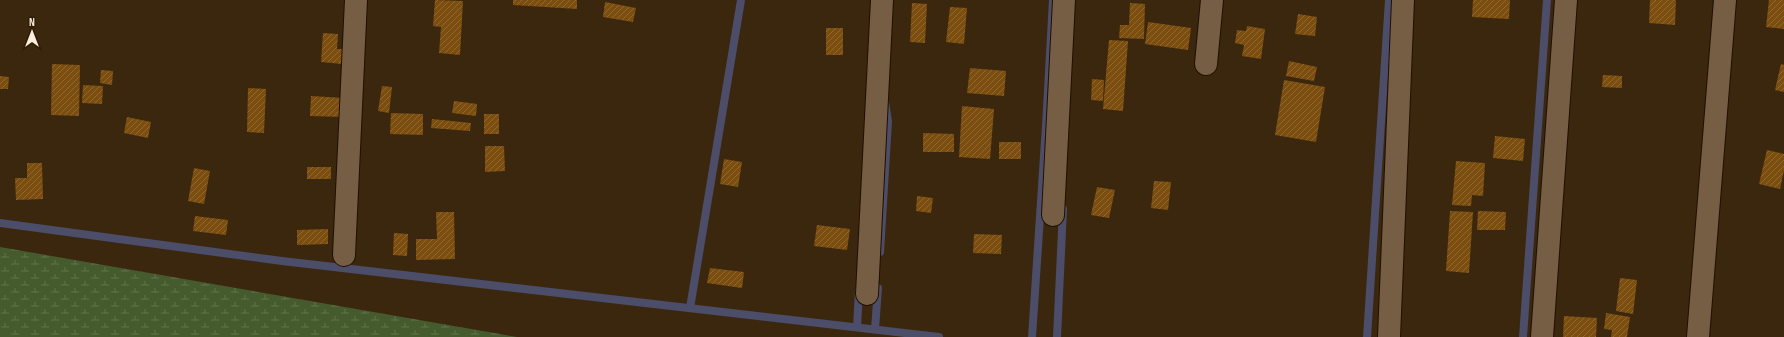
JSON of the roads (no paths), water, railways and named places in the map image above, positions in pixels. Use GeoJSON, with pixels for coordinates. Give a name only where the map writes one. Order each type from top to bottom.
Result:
{"type":"FeatureCollection","features":[{"type":"Feature","properties":{"kind":"street"},"geometry":{"type":"LineString","coordinates":[[344,255],[356,0]]}},
{"type":"Feature","properties":{"kind":"street"},"geometry":{"type":"LineString","coordinates":[[867,294],[882,0]]}},
{"type":"Feature","properties":{"kind":"street"},"geometry":{"type":"LineString","coordinates":[[1054,215],[1064,0]]}},
{"type":"Feature","properties":{"kind":"street"},"geometry":{"type":"LineString","coordinates":[[1206,64],[1212,0]]}},
{"type":"Feature","properties":{"kind":"street"},"geometry":{"type":"LineString","coordinates":[[1389,337],[1403,0]]}},
{"type":"Feature","properties":{"kind":"street"},"geometry":{"type":"LineString","coordinates":[[1542,337],[1566,0]]}},
{"type":"Feature","properties":{"kind":"street"},"geometry":{"type":"LineString","coordinates":[[1698,337],[1725,0]]}},
{"type":"Feature","properties":{"kind":"waterway"},"geometry":{"type":"LineString","coordinates":[[690,308],[741,0]]}},
{"type":"Feature","properties":{"kind":"waterway"},"geometry":{"type":"LineString","coordinates":[[1032,337],[1053,0]]}},
{"type":"Feature","properties":{"kind":"waterway"},"geometry":{"type":"LineString","coordinates":[[1367,337],[1389,0]]}},
{"type":"Feature","properties":{"kind":"waterway"},"geometry":{"type":"LineString","coordinates":[[1523,337],[1547,0]]}},
{"type":"Feature","properties":{"kind":"waterway"},"geometry":{"type":"LineString","coordinates":[[880,252],[888,121],[885,102]]}},
{"type":"Feature","properties":{"kind":"waterway"},"geometry":{"type":"LineString","coordinates":[[1057,337],[1063,209]]}},
{"type":"Feature","properties":{"kind":"waterway"},"geometry":{"type":"LineString","coordinates":[[0,223],[282,261],[939,337]]}},
{"type":"Feature","properties":{"kind":"waterway"},"geometry":{"type":"LineString","coordinates":[[875,329],[878,288]]}},
{"type":"Feature","properties":{"kind":"waterway"},"geometry":{"type":"LineString","coordinates":[[857,327],[859,290]]}}]}
